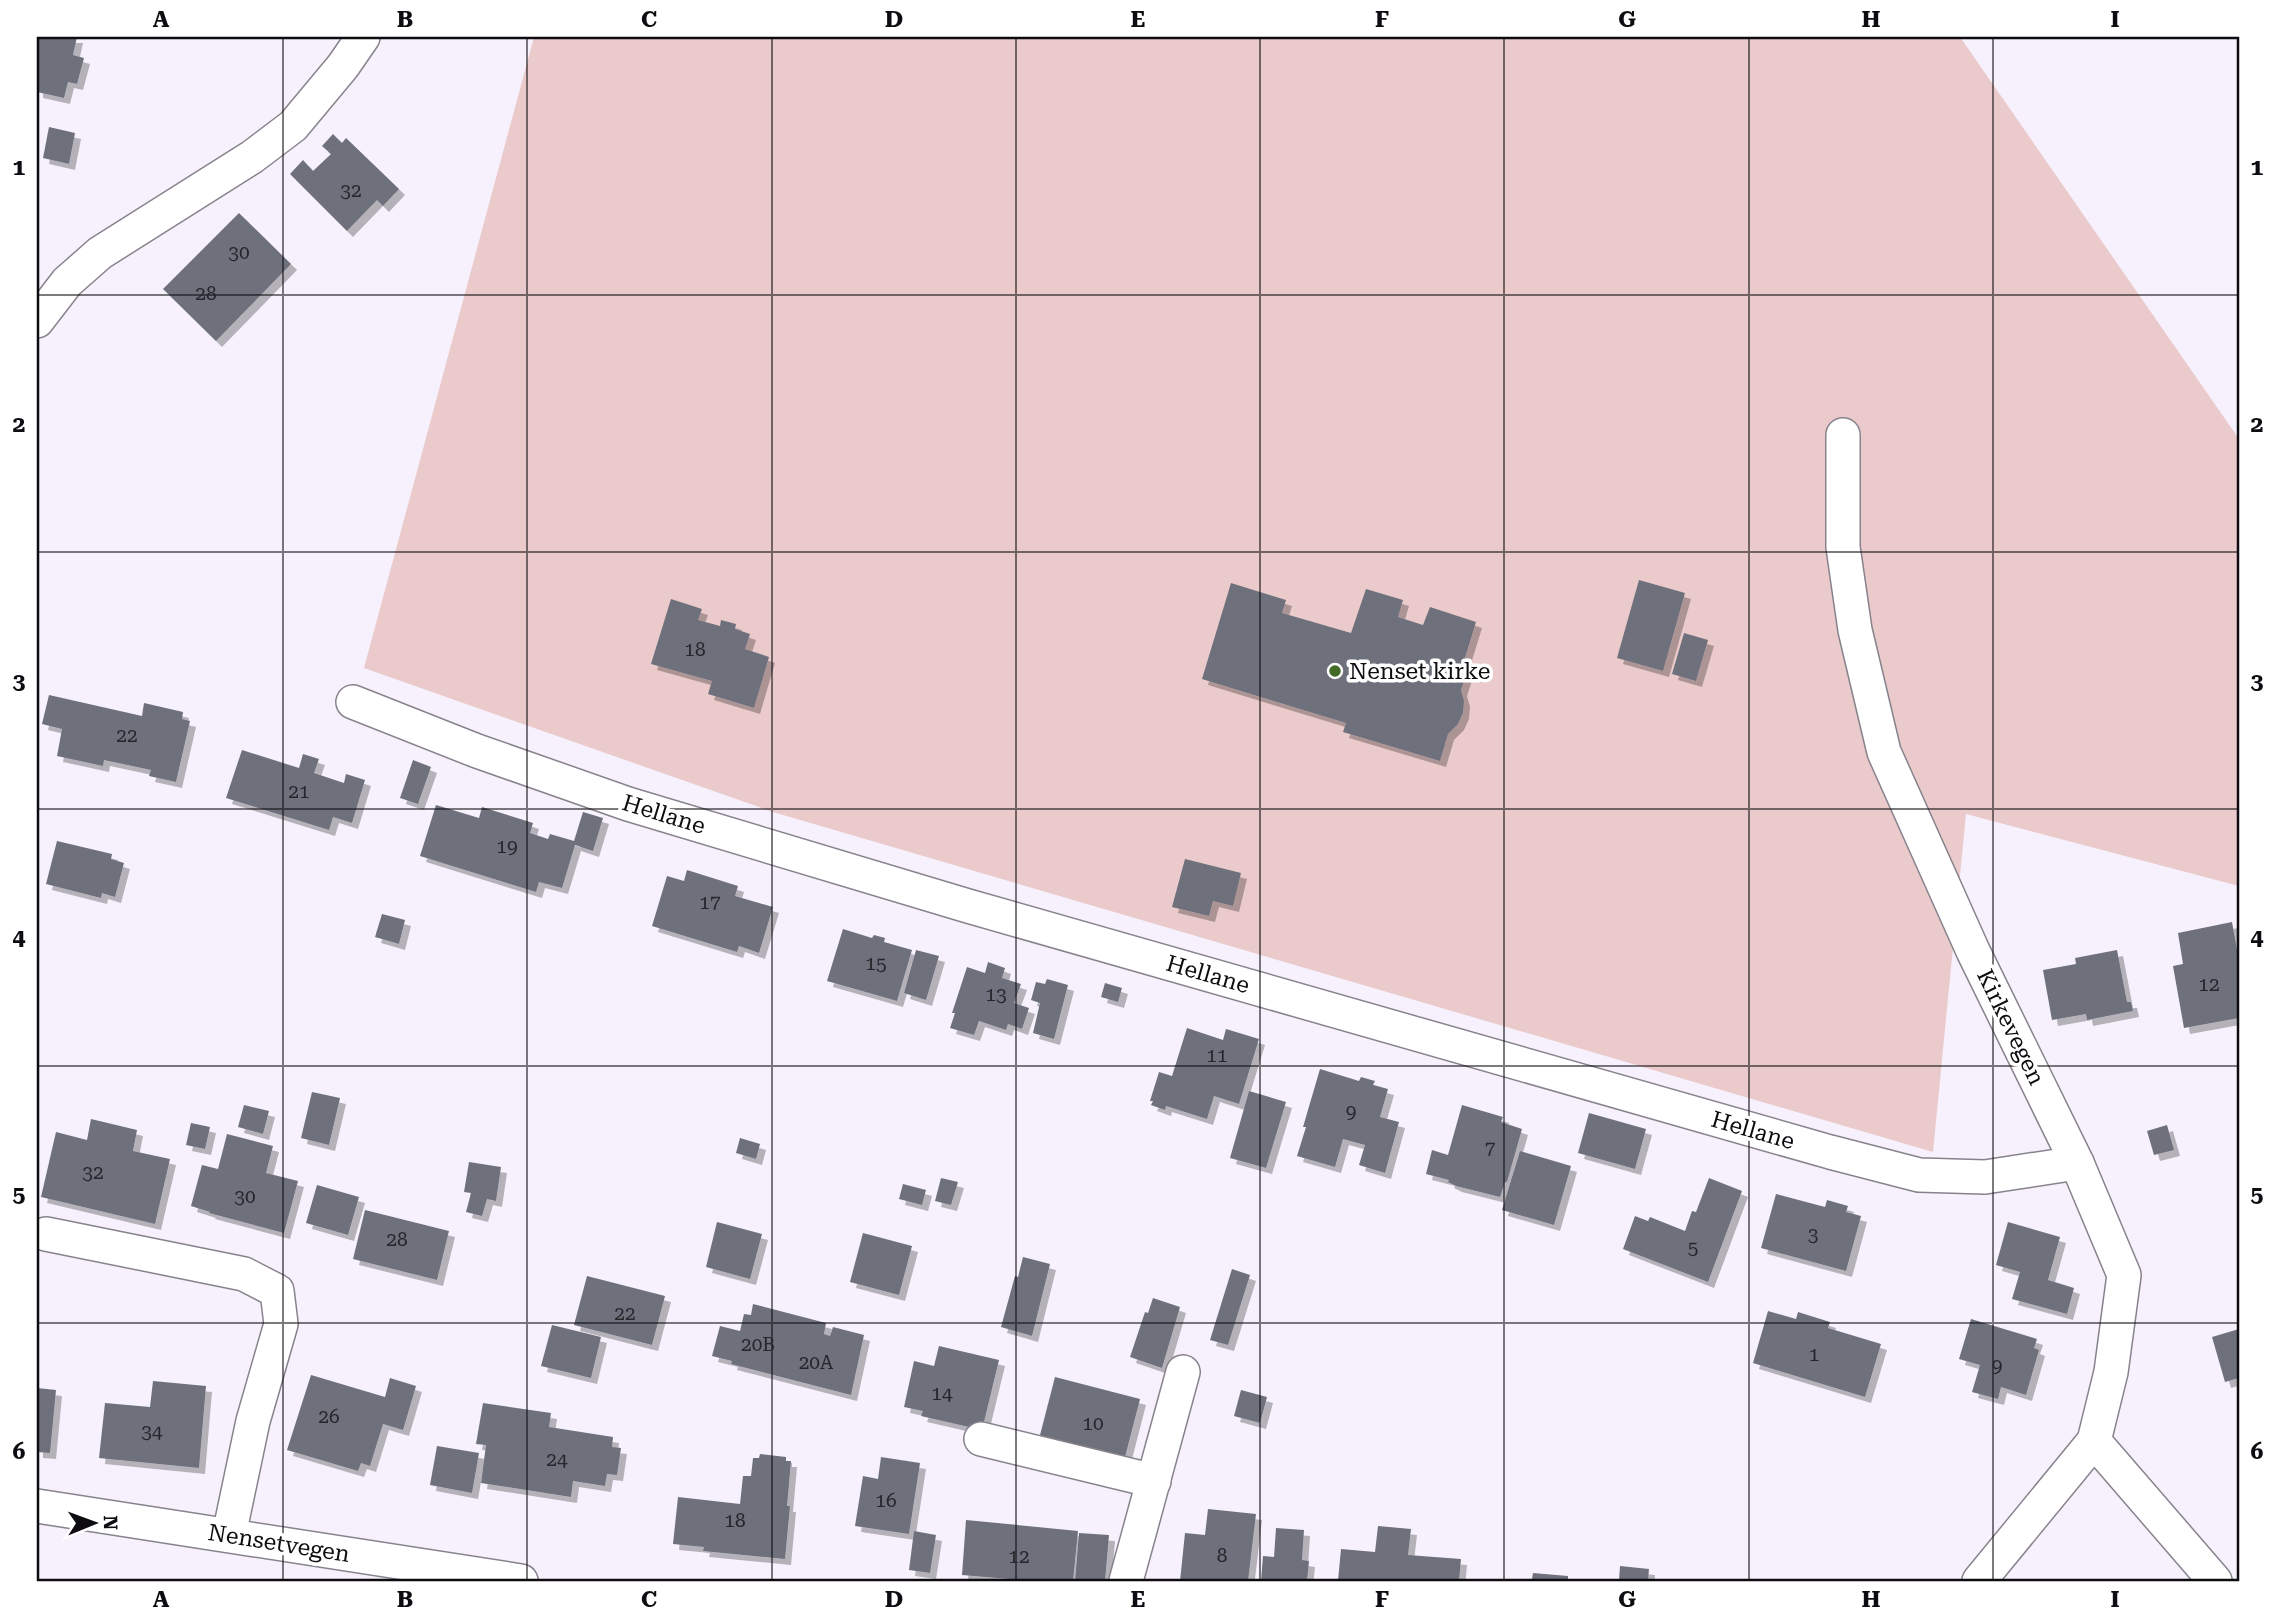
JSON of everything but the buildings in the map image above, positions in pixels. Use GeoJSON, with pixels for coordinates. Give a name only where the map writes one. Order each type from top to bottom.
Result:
{"type":"FeatureCollection","features":[{"type":"Feature","properties":{"kind":"street"},"geometry":{"type":"LineString","coordinates":[[37,321],[67,282],[100,253],[252,157],[293,126],[343,66],[363,37]]}},
{"type":"Feature","properties":{"kind":"street","name":"Kirkevegen"},"geometry":{"type":"LineString","coordinates":[[1843,435],[1843,547],[1856,630],[1884,752],[1973,951],[2077,1163],[2124,1275],[2111,1372],[2094,1441],[1979,1581]]}},
{"type":"Feature","properties":{"kind":"street","name":"Hellane"},"geometry":{"type":"LineString","coordinates":[[353,702],[489,755],[681,820],[981,910],[1830,1152],[1919,1175],[1985,1177],[2077,1163]]}},
{"type":"Feature","properties":{"kind":"street"},"geometry":{"type":"LineString","coordinates":[[46,1234],[244,1274],[277,1291],[281,1324],[253,1421],[229,1535]]}},
{"type":"Feature","properties":{"kind":"street"},"geometry":{"type":"LineString","coordinates":[[1126,1581],[1183,1372]]}},
{"type":"Feature","properties":{"kind":"street"},"geometry":{"type":"LineString","coordinates":[[981,1439],[1154,1481]]}},
{"type":"Feature","properties":{"kind":"street"},"geometry":{"type":"LineString","coordinates":[[2094,1441],[2216,1581]]}},
{"type":"Feature","properties":{"kind":"street","name":"Nensetvegen"},"geometry":{"type":"LineString","coordinates":[[37,1506],[521,1581]]}},
{"type":"Feature","properties":{"kind":"shaded area"},"geometry":{"type":"Polygon","coordinates":[[[534,37],[1960,37],[2239,439],[2239,886],[1966,814],[1933,1152],[773,812],[364,668],[534,37]]]}},
{"type":"Feature","properties":{"kind":"place","name":"Nenset kirke"},"geometry":{"type":"Point","coordinates":[1335,671]}}]}
